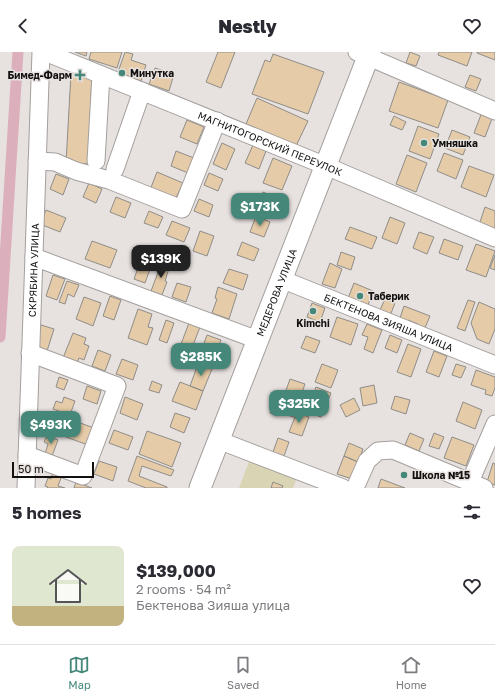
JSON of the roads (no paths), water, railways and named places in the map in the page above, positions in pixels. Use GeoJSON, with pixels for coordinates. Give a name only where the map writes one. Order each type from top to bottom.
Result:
{"type":"FeatureCollection","features":[{"type":"Feature","properties":{"kind":"main road","name":"МЕДЕРОВА УЛИЦА"},"geometry":{"type":"LineString","coordinates":[[200,488],[326,166],[365,54]]}},
{"type":"Feature","properties":{"kind":"street","name":"СКРЯБИНА УЛИЦА"},"geometry":{"type":"LineString","coordinates":[[26,488],[41,52]]}},
{"type":"Feature","properties":{"kind":"street","name":"МАГНИТОГОРСКИЙ ПЕРЕУЛОК"},"geometry":{"type":"LineString","coordinates":[[44,52],[217,121],[495,238]]}},
{"type":"Feature","properties":{"kind":"street"},"geometry":{"type":"LineString","coordinates":[[365,54],[495,111]]}},
{"type":"Feature","properties":{"kind":"street"},"geometry":{"type":"LineString","coordinates":[[96,161],[101,75]]}},
{"type":"Feature","properties":{"kind":"street"},"geometry":{"type":"LineString","coordinates":[[115,169],[142,91]]}},
{"type":"Feature","properties":{"kind":"street"},"geometry":{"type":"LineString","coordinates":[[37,161],[55,162],[76,171],[109,180],[182,209],[217,121]]}},
{"type":"Feature","properties":{"kind":"street"},"geometry":{"type":"LineString","coordinates":[[34,257],[258,340]]}},
{"type":"Feature","properties":{"kind":"street","name":"БЕКТЕНОВА ЗИЯША УЛИЦА"},"geometry":{"type":"LineString","coordinates":[[282,279],[495,365]]}},
{"type":"Feature","properties":{"kind":"street"},"geometry":{"type":"LineString","coordinates":[[27,455],[84,476],[117,386],[30,353]]}},
{"type":"Feature","properties":{"kind":"street"},"geometry":{"type":"LineString","coordinates":[[355,488],[367,461],[378,451],[393,450],[477,485],[495,424]]}},
{"type":"Feature","properties":{"kind":"street"},"geometry":{"type":"LineString","coordinates":[[218,440],[343,488]]}},
{"type":"Feature","properties":{"kind":"waterway"},"geometry":{"type":"LineString","coordinates":[[0,337],[18,52]]}},
{"type":"Feature","properties":{"kind":"place","name":"Минутка"},"geometry":{"type":"Point","coordinates":[122,73]}},
{"type":"Feature","properties":{"kind":"place","name":"Бимед-Фарм"},"geometry":{"type":"Point","coordinates":[80,75]}},
{"type":"Feature","properties":{"kind":"place","name":"Умняшка"},"geometry":{"type":"Point","coordinates":[424,143]}},
{"type":"Feature","properties":{"kind":"place","name":"Таберик"},"geometry":{"type":"Point","coordinates":[360,296]}},
{"type":"Feature","properties":{"kind":"place","name":"Kimchi"},"geometry":{"type":"Point","coordinates":[313,311]}},
{"type":"Feature","properties":{"kind":"place","name":"Школа №15"},"geometry":{"type":"Point","coordinates":[404,475]}}]}
